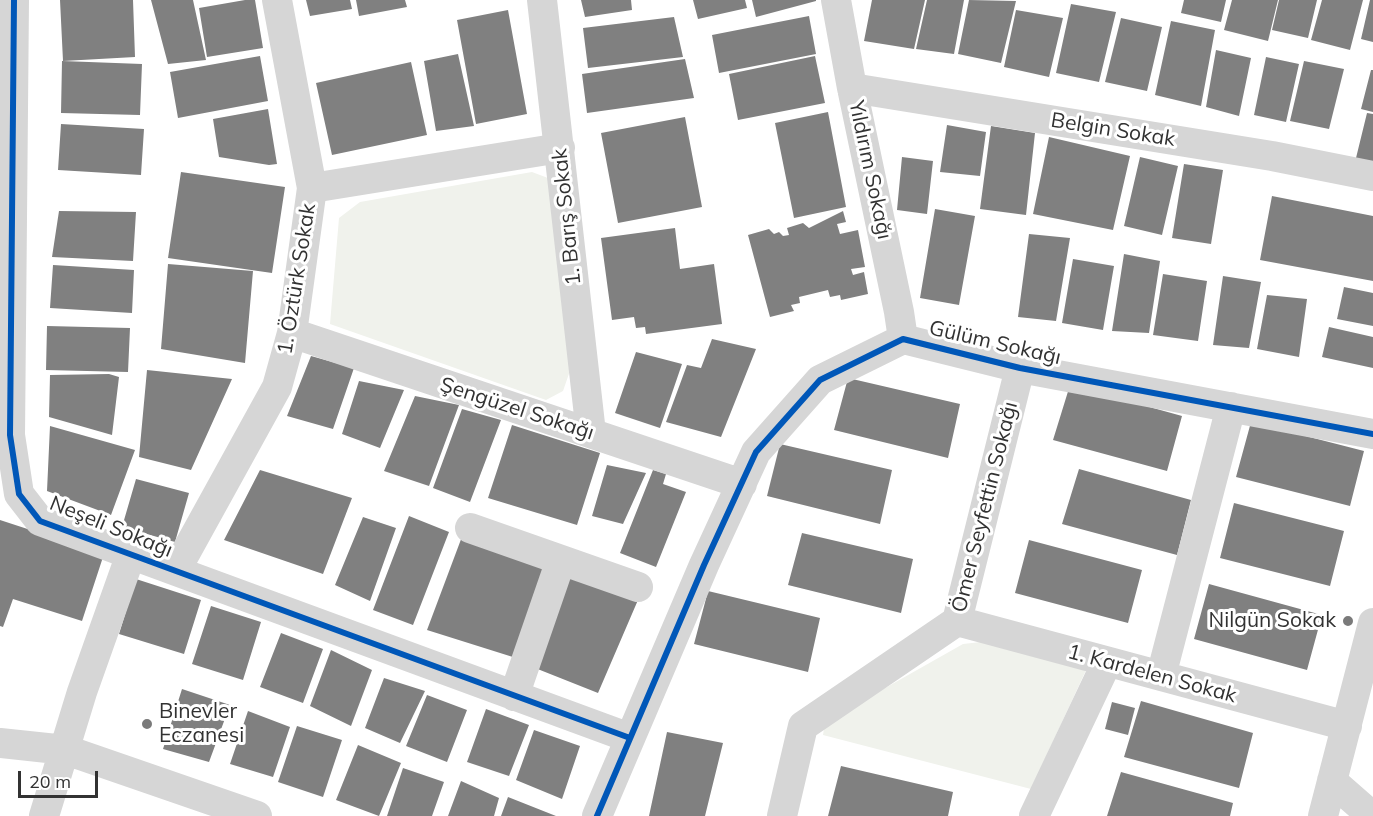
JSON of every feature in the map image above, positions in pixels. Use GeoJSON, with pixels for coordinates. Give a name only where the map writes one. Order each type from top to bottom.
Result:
{"type":"FeatureCollection","features":[{"type":"Feature","properties":{"kind":"street","name":"Neşeli Sokağı"},"geometry":{"type":"LineString","coordinates":[[14,0],[10,435],[19,494],[40,521],[630,738]]}},
{"type":"Feature","properties":{"kind":"street","name":"1. Öztürk Sokak"},"geometry":{"type":"LineString","coordinates":[[176,570],[277,387],[292,333],[312,188],[277,0]]}},
{"type":"Feature","properties":{"kind":"street","name":"1. Barış Sokak"},"geometry":{"type":"LineString","coordinates":[[542,0],[591,433]]}},
{"type":"Feature","properties":{"kind":"street","name":"Yıldırım Sokağı"},"geometry":{"type":"LineString","coordinates":[[836,0],[903,339]]}},
{"type":"Feature","properties":{"kind":"street","name":"Belgin Sokak"},"geometry":{"type":"LineString","coordinates":[[852,88],[1260,154],[1373,176]]}},
{"type":"Feature","properties":{"kind":"street"},"geometry":{"type":"LineString","coordinates":[[312,188],[560,148]]}},
{"type":"Feature","properties":{"kind":"street","name":"Şengüzel Sokağı"},"geometry":{"type":"LineString","coordinates":[[292,333],[742,484]]}},
{"type":"Feature","properties":{"kind":"street","name":"Gülüm Sokağı"},"geometry":{"type":"LineString","coordinates":[[597,816],[704,565],[756,452],[820,380],[903,339],[1020,368],[1373,434]]}},
{"type":"Feature","properties":{"kind":"street","name":"Ömer Seyfettin Sokağı"},"geometry":{"type":"LineString","coordinates":[[782,816],[803,726],[957,621],[1020,368]]}},
{"type":"Feature","properties":{"kind":"street"},"geometry":{"type":"LineString","coordinates":[[1161,676],[1231,407]]}},
{"type":"Feature","properties":{"kind":"street"},"geometry":{"type":"LineString","coordinates":[[470,528],[638,586]]}},
{"type":"Feature","properties":{"kind":"street"},"geometry":{"type":"LineString","coordinates":[[44,816],[82,692],[131,554]]}},
{"type":"Feature","properties":{"kind":"street"},"geometry":{"type":"LineString","coordinates":[[514,696],[561,560]]}},
{"type":"Feature","properties":{"kind":"street","name":"1. Kardelen Sokak"},"geometry":{"type":"LineString","coordinates":[[957,621],[1347,726]]}},
{"type":"Feature","properties":{"kind":"street"},"geometry":{"type":"LineString","coordinates":[[1323,816],[1373,623]]}},
{"type":"Feature","properties":{"kind":"street"},"geometry":{"type":"LineString","coordinates":[[1034,816],[1107,662]]}},
{"type":"Feature","properties":{"kind":"street"},"geometry":{"type":"LineString","coordinates":[[0,743],[66,750],[257,816]]}},
{"type":"Feature","properties":{"kind":"street"},"geometry":{"type":"LineString","coordinates":[[1332,781],[1372,816]]}},
{"type":"Feature","properties":{"kind":"shaded area"},"geometry":{"type":"Polygon","coordinates":[[[532,172],[548,178],[572,365],[563,391],[546,400],[330,324],[339,218],[360,202],[532,172]]]}},
{"type":"Feature","properties":{"kind":"shaded area"},"geometry":{"type":"Polygon","coordinates":[[[990,641],[1087,668],[1031,789],[823,735],[825,722],[963,644],[990,641]]]}},
{"type":"Feature","properties":{"kind":"building"},"geometry":{"type":"Polygon","coordinates":[[[60,0],[133,0],[135,57],[63,61],[60,0]]]}},
{"type":"Feature","properties":{"kind":"building"},"geometry":{"type":"Polygon","coordinates":[[[151,0],[193,0],[206,60],[168,64],[151,0]]]}},
{"type":"Feature","properties":{"kind":"building"},"geometry":{"type":"Polygon","coordinates":[[[255,0],[263,48],[207,57],[199,8],[255,0]]]}},
{"type":"Feature","properties":{"kind":"building"},"geometry":{"type":"Polygon","coordinates":[[[306,0],[350,0],[352,9],[310,16],[306,0]]]}},
{"type":"Feature","properties":{"kind":"building"},"geometry":{"type":"Polygon","coordinates":[[[356,0],[405,0],[407,7],[359,16],[356,0]]]}},
{"type":"Feature","properties":{"kind":"building"},"geometry":{"type":"Polygon","coordinates":[[[581,0],[631,0],[632,10],[585,17],[581,0]]]}},
{"type":"Feature","properties":{"kind":"building"},"geometry":{"type":"Polygon","coordinates":[[[693,0],[745,0],[747,8],[698,19],[693,0]]]}},
{"type":"Feature","properties":{"kind":"building"},"geometry":{"type":"Polygon","coordinates":[[[752,0],[816,0],[816,1],[756,17],[752,0]]]}},
{"type":"Feature","properties":{"kind":"building"},"geometry":{"type":"Polygon","coordinates":[[[872,0],[925,0],[914,49],[864,41],[872,0]]]}},
{"type":"Feature","properties":{"kind":"building"},"geometry":{"type":"Polygon","coordinates":[[[927,0],[964,0],[954,54],[916,49],[927,0]]]}},
{"type":"Feature","properties":{"kind":"building"},"geometry":{"type":"Polygon","coordinates":[[[969,0],[1016,1],[1001,63],[958,54],[969,0]]]}},
{"type":"Feature","properties":{"kind":"building"},"geometry":{"type":"Polygon","coordinates":[[[1184,0],[1226,0],[1221,22],[1181,13],[1184,0]]]}},
{"type":"Feature","properties":{"kind":"building"},"geometry":{"type":"Polygon","coordinates":[[[1232,0],[1278,0],[1268,41],[1224,30],[1232,0]]]}},
{"type":"Feature","properties":{"kind":"building"},"geometry":{"type":"Polygon","coordinates":[[[1279,0],[1317,0],[1308,38],[1272,30],[1279,0]]]}},
{"type":"Feature","properties":{"kind":"building"},"geometry":{"type":"Polygon","coordinates":[[[1322,0],[1363,0],[1350,50],[1311,40],[1322,0]]]}},
{"type":"Feature","properties":{"kind":"building"},"geometry":{"type":"Polygon","coordinates":[[[1370,0],[1373,0],[1373,42],[1361,39],[1370,0]]]}},
{"type":"Feature","properties":{"kind":"building"},"geometry":{"type":"Polygon","coordinates":[[[1071,4],[1116,12],[1099,82],[1056,73],[1071,4]]]}},
{"type":"Feature","properties":{"kind":"building"},"geometry":{"type":"Polygon","coordinates":[[[508,10],[527,114],[476,124],[457,20],[508,10]]]}},
{"type":"Feature","properties":{"kind":"building"},"geometry":{"type":"Polygon","coordinates":[[[1016,10],[1063,18],[1049,77],[1004,67],[1016,10]]]}},
{"type":"Feature","properties":{"kind":"building"},"geometry":{"type":"Polygon","coordinates":[[[809,16],[816,54],[719,73],[712,35],[809,16]]]}},
{"type":"Feature","properties":{"kind":"building"},"geometry":{"type":"Polygon","coordinates":[[[674,17],[683,57],[588,68],[583,28],[674,17]]]}},
{"type":"Feature","properties":{"kind":"building"},"geometry":{"type":"Polygon","coordinates":[[[1121,18],[1162,27],[1147,91],[1105,82],[1121,18]]]}},
{"type":"Feature","properties":{"kind":"building"},"geometry":{"type":"Polygon","coordinates":[[[1171,21],[1215,30],[1201,106],[1155,95],[1171,21]]]}},
{"type":"Feature","properties":{"kind":"building"},"geometry":{"type":"Polygon","coordinates":[[[1216,50],[1251,58],[1239,116],[1206,107],[1216,50]]]}},
{"type":"Feature","properties":{"kind":"building"},"geometry":{"type":"Polygon","coordinates":[[[458,54],[474,126],[436,131],[424,61],[458,54]]]}},
{"type":"Feature","properties":{"kind":"building"},"geometry":{"type":"Polygon","coordinates":[[[260,56],[268,101],[178,118],[170,72],[260,56]]]}},
{"type":"Feature","properties":{"kind":"building"},"geometry":{"type":"Polygon","coordinates":[[[815,56],[825,103],[738,120],[729,74],[815,56]]]}},
{"type":"Feature","properties":{"kind":"building"},"geometry":{"type":"Polygon","coordinates":[[[1266,57],[1299,64],[1286,122],[1254,115],[1266,57]]]}},
{"type":"Feature","properties":{"kind":"building"},"geometry":{"type":"Polygon","coordinates":[[[685,59],[694,98],[587,113],[582,74],[685,59]]]}},
{"type":"Feature","properties":{"kind":"building"},"geometry":{"type":"Polygon","coordinates":[[[62,61],[142,64],[140,115],[61,113],[62,61]]]}},
{"type":"Feature","properties":{"kind":"building"},"geometry":{"type":"Polygon","coordinates":[[[1304,61],[1344,69],[1329,129],[1290,121],[1304,61]]]}},
{"type":"Feature","properties":{"kind":"building"},"geometry":{"type":"Polygon","coordinates":[[[411,62],[427,135],[332,155],[316,83],[411,62]]]}},
{"type":"Feature","properties":{"kind":"building"},"geometry":{"type":"Polygon","coordinates":[[[1371,70],[1373,70],[1373,112],[1361,109],[1371,70]]]}},
{"type":"Feature","properties":{"kind":"building"},"geometry":{"type":"Polygon","coordinates":[[[268,109],[277,164],[269,165],[219,157],[213,119],[268,109]]]}},
{"type":"Feature","properties":{"kind":"building"},"geometry":{"type":"Polygon","coordinates":[[[828,112],[846,207],[794,218],[775,123],[828,112]]]}},
{"type":"Feature","properties":{"kind":"building"},"geometry":{"type":"Polygon","coordinates":[[[1367,113],[1373,114],[1373,162],[1356,158],[1367,113]]]}},
{"type":"Feature","properties":{"kind":"building"},"geometry":{"type":"Polygon","coordinates":[[[685,117],[702,207],[618,223],[601,133],[685,117]]]}},
{"type":"Feature","properties":{"kind":"building"},"geometry":{"type":"Polygon","coordinates":[[[61,124],[144,129],[141,175],[58,170],[61,124]]]}},
{"type":"Feature","properties":{"kind":"building"},"geometry":{"type":"Polygon","coordinates":[[[947,125],[986,132],[980,176],[940,172],[947,125]]]}},
{"type":"Feature","properties":{"kind":"building"},"geometry":{"type":"Polygon","coordinates":[[[991,126],[1035,133],[1026,215],[980,209],[991,126]]]}},
{"type":"Feature","properties":{"kind":"building"},"geometry":{"type":"Polygon","coordinates":[[[1049,137],[1130,156],[1113,230],[1033,214],[1049,137]]]}},
{"type":"Feature","properties":{"kind":"building"},"geometry":{"type":"Polygon","coordinates":[[[902,157],[933,161],[927,214],[897,210],[902,157]]]}},
{"type":"Feature","properties":{"kind":"building"},"geometry":{"type":"Polygon","coordinates":[[[1140,157],[1178,166],[1162,235],[1124,226],[1140,157]]]}},
{"type":"Feature","properties":{"kind":"building"},"geometry":{"type":"Polygon","coordinates":[[[1184,164],[1223,170],[1211,244],[1172,238],[1184,164]]]}},
{"type":"Feature","properties":{"kind":"building"},"geometry":{"type":"Polygon","coordinates":[[[181,172],[285,187],[272,273],[168,258],[181,172]]]}},
{"type":"Feature","properties":{"kind":"building"},"geometry":{"type":"Polygon","coordinates":[[[1272,196],[1373,216],[1373,281],[1260,260],[1272,196]]]}},
{"type":"Feature","properties":{"kind":"building"},"geometry":{"type":"Polygon","coordinates":[[[935,209],[975,216],[959,305],[920,298],[935,209]]]}},
{"type":"Feature","properties":{"kind":"building"},"geometry":{"type":"Polygon","coordinates":[[[59,211],[136,212],[133,261],[52,257],[59,211]]]}},
{"type":"Feature","properties":{"kind":"building"},"geometry":{"type":"Polygon","coordinates":[[[843,211],[846,222],[837,224],[840,234],[858,230],[865,267],[851,269],[853,275],[864,272],[868,294],[841,300],[840,295],[830,297],[828,290],[799,297],[800,303],[791,305],[794,311],[770,317],[748,235],[769,229],[774,234],[779,232],[783,236],[789,235],[787,228],[803,223],[809,228],[843,211]]]}},
{"type":"Feature","properties":{"kind":"building"},"geometry":{"type":"Polygon","coordinates":[[[675,228],[680,269],[714,264],[722,324],[646,334],[645,327],[636,328],[634,317],[612,320],[601,238],[675,228]]]}},
{"type":"Feature","properties":{"kind":"building"},"geometry":{"type":"Polygon","coordinates":[[[1029,234],[1070,238],[1056,321],[1018,317],[1029,234]]]}},
{"type":"Feature","properties":{"kind":"building"},"geometry":{"type":"Polygon","coordinates":[[[1124,254],[1160,261],[1149,333],[1112,331],[1124,254]]]}},
{"type":"Feature","properties":{"kind":"building"},"geometry":{"type":"Polygon","coordinates":[[[1073,259],[1114,266],[1103,330],[1062,323],[1073,259]]]}},
{"type":"Feature","properties":{"kind":"building"},"geometry":{"type":"Polygon","coordinates":[[[168,264],[253,271],[245,363],[161,349],[168,264]]]}},
{"type":"Feature","properties":{"kind":"building"},"geometry":{"type":"Polygon","coordinates":[[[53,265],[134,270],[132,313],[50,308],[53,265]]]}},
{"type":"Feature","properties":{"kind":"building"},"geometry":{"type":"Polygon","coordinates":[[[1163,274],[1207,281],[1198,341],[1153,335],[1163,274]]]}},
{"type":"Feature","properties":{"kind":"building"},"geometry":{"type":"Polygon","coordinates":[[[1223,276],[1261,282],[1249,348],[1213,345],[1223,276]]]}},
{"type":"Feature","properties":{"kind":"building"},"geometry":{"type":"Polygon","coordinates":[[[1344,287],[1373,293],[1373,326],[1337,319],[1344,287]]]}},
{"type":"Feature","properties":{"kind":"building"},"geometry":{"type":"Polygon","coordinates":[[[1267,295],[1307,299],[1299,357],[1257,349],[1267,295]]]}},
{"type":"Feature","properties":{"kind":"building"},"geometry":{"type":"Polygon","coordinates":[[[47,326],[130,328],[128,372],[46,370],[47,326]]]}},
{"type":"Feature","properties":{"kind":"building"},"geometry":{"type":"Polygon","coordinates":[[[1329,327],[1373,337],[1373,368],[1322,357],[1329,327]]]}},
{"type":"Feature","properties":{"kind":"building"},"geometry":{"type":"Polygon","coordinates":[[[712,339],[756,349],[721,437],[666,422],[687,365],[701,368],[712,339]]]}},
{"type":"Feature","properties":{"kind":"building"},"geometry":{"type":"Polygon","coordinates":[[[636,352],[682,364],[660,428],[615,413],[636,352]]]}},
{"type":"Feature","properties":{"kind":"building"},"geometry":{"type":"Polygon","coordinates":[[[311,356],[354,368],[333,429],[287,416],[311,356]]]}},
{"type":"Feature","properties":{"kind":"building"},"geometry":{"type":"Polygon","coordinates":[[[147,370],[232,379],[191,470],[139,457],[147,370]]]}},
{"type":"Feature","properties":{"kind":"building"},"geometry":{"type":"Polygon","coordinates":[[[109,374],[119,377],[112,435],[49,417],[50,375],[109,374]]]}},
{"type":"Feature","properties":{"kind":"building"},"geometry":{"type":"Polygon","coordinates":[[[848,378],[960,404],[948,458],[834,430],[848,378]]]}},
{"type":"Feature","properties":{"kind":"building"},"geometry":{"type":"Polygon","coordinates":[[[359,381],[404,390],[380,448],[342,434],[359,381]]]}},
{"type":"Feature","properties":{"kind":"building"},"geometry":{"type":"Polygon","coordinates":[[[1070,385],[1182,416],[1167,471],[1053,440],[1070,385]]]}},
{"type":"Feature","properties":{"kind":"building"},"geometry":{"type":"Polygon","coordinates":[[[415,396],[459,405],[429,486],[384,471],[415,396]]]}},
{"type":"Feature","properties":{"kind":"building"},"geometry":{"type":"Polygon","coordinates":[[[462,409],[501,420],[470,502],[433,488],[462,409]]]}},
{"type":"Feature","properties":{"kind":"building"},"geometry":{"type":"Polygon","coordinates":[[[1251,422],[1364,451],[1350,506],[1236,477],[1251,422]]]}},
{"type":"Feature","properties":{"kind":"building"},"geometry":{"type":"Polygon","coordinates":[[[512,425],[600,453],[577,525],[488,498],[512,425]]]}},
{"type":"Feature","properties":{"kind":"building"},"geometry":{"type":"Polygon","coordinates":[[[50,426],[135,450],[111,515],[47,491],[50,426]]]}},
{"type":"Feature","properties":{"kind":"building"},"geometry":{"type":"Polygon","coordinates":[[[780,444],[892,470],[880,524],[767,496],[780,444]]]}},
{"type":"Feature","properties":{"kind":"building"},"geometry":{"type":"Polygon","coordinates":[[[607,465],[646,473],[623,524],[592,516],[607,465]]]}},
{"type":"Feature","properties":{"kind":"building"},"geometry":{"type":"Polygon","coordinates":[[[1079,469],[1191,500],[1177,555],[1062,524],[1079,469]]]}},
{"type":"Feature","properties":{"kind":"building"},"geometry":{"type":"Polygon","coordinates":[[[260,470],[352,498],[323,574],[224,540],[260,470]]]}},
{"type":"Feature","properties":{"kind":"building"},"geometry":{"type":"Polygon","coordinates":[[[653,470],[666,474],[663,484],[686,492],[656,567],[620,553],[653,470]]]}},
{"type":"Feature","properties":{"kind":"building"},"geometry":{"type":"Polygon","coordinates":[[[136,479],[189,493],[175,542],[122,527],[136,479]]]}},
{"type":"Feature","properties":{"kind":"building"},"geometry":{"type":"Polygon","coordinates":[[[1234,503],[1344,531],[1330,586],[1220,558],[1234,503]]]}},
{"type":"Feature","properties":{"kind":"building"},"geometry":{"type":"Polygon","coordinates":[[[409,516],[449,532],[413,625],[373,610],[409,516]]]}},
{"type":"Feature","properties":{"kind":"building"},"geometry":{"type":"Polygon","coordinates":[[[363,517],[396,528],[370,601],[335,585],[363,517]]]}},
{"type":"Feature","properties":{"kind":"building"},"geometry":{"type":"Polygon","coordinates":[[[0,520],[104,554],[82,621],[13,599],[3,627],[0,626],[0,520]]]}},
{"type":"Feature","properties":{"kind":"building"},"geometry":{"type":"Polygon","coordinates":[[[802,533],[913,559],[901,613],[788,585],[802,533]]]}},
{"type":"Feature","properties":{"kind":"building"},"geometry":{"type":"Polygon","coordinates":[[[463,534],[549,565],[516,658],[427,630],[463,534]]]}},
{"type":"Feature","properties":{"kind":"building"},"geometry":{"type":"Polygon","coordinates":[[[1029,540],[1142,570],[1128,623],[1015,593],[1029,540]]]}},
{"type":"Feature","properties":{"kind":"building"},"geometry":{"type":"Polygon","coordinates":[[[567,570],[641,593],[598,693],[530,666],[567,570]]]}},
{"type":"Feature","properties":{"kind":"building"},"geometry":{"type":"Polygon","coordinates":[[[136,579],[201,600],[184,654],[119,634],[136,579]]]}},
{"type":"Feature","properties":{"kind":"building"},"geometry":{"type":"Polygon","coordinates":[[[1209,584],[1322,615],[1307,670],[1194,639],[1209,584]]]}},
{"type":"Feature","properties":{"kind":"building"},"geometry":{"type":"Polygon","coordinates":[[[708,591],[820,618],[808,672],[694,644],[708,591]]]}},
{"type":"Feature","properties":{"kind":"building"},"geometry":{"type":"Polygon","coordinates":[[[211,606],[261,622],[243,680],[192,664],[211,606]]]}},
{"type":"Feature","properties":{"kind":"building"},"geometry":{"type":"Polygon","coordinates":[[[281,633],[323,649],[303,703],[260,687],[281,633]]]}},
{"type":"Feature","properties":{"kind":"building"},"geometry":{"type":"Polygon","coordinates":[[[331,650],[372,670],[351,726],[310,706],[331,650]]]}},
{"type":"Feature","properties":{"kind":"building"},"geometry":{"type":"Polygon","coordinates":[[[384,678],[425,691],[400,743],[365,728],[384,678]]]}},
{"type":"Feature","properties":{"kind":"building"},"geometry":{"type":"Polygon","coordinates":[[[182,689],[230,705],[209,762],[163,749],[182,689]]]}},
{"type":"Feature","properties":{"kind":"building"},"geometry":{"type":"Polygon","coordinates":[[[427,695],[467,710],[447,762],[406,746],[427,695]]]}},
{"type":"Feature","properties":{"kind":"building"},"geometry":{"type":"Polygon","coordinates":[[[1141,701],[1253,733],[1239,788],[1124,757],[1141,701]]]}},
{"type":"Feature","properties":{"kind":"building"},"geometry":{"type":"Polygon","coordinates":[[[1112,702],[1135,708],[1128,735],[1105,729],[1112,702]]]}},
{"type":"Feature","properties":{"kind":"building"},"geometry":{"type":"Polygon","coordinates":[[[486,709],[529,725],[509,776],[467,762],[486,709]]]}},
{"type":"Feature","properties":{"kind":"building"},"geometry":{"type":"Polygon","coordinates":[[[248,711],[290,727],[273,777],[230,764],[248,711]]]}},
{"type":"Feature","properties":{"kind":"building"},"geometry":{"type":"Polygon","coordinates":[[[297,726],[342,740],[323,797],[278,782],[297,726]]]}},
{"type":"Feature","properties":{"kind":"building"},"geometry":{"type":"Polygon","coordinates":[[[534,730],[580,746],[562,799],[516,780],[534,730]]]}},
{"type":"Feature","properties":{"kind":"building"},"geometry":{"type":"Polygon","coordinates":[[[667,732],[723,743],[705,816],[649,816],[667,732]]]}},
{"type":"Feature","properties":{"kind":"building"},"geometry":{"type":"Polygon","coordinates":[[[358,745],[401,763],[379,816],[336,800],[358,745]]]}},
{"type":"Feature","properties":{"kind":"building"},"geometry":{"type":"Polygon","coordinates":[[[841,766],[953,792],[948,816],[828,816],[841,766]]]}},
{"type":"Feature","properties":{"kind":"building"},"geometry":{"type":"Polygon","coordinates":[[[403,768],[444,782],[432,816],[387,816],[403,768]]]}},
{"type":"Feature","properties":{"kind":"building"},"geometry":{"type":"Polygon","coordinates":[[[1121,772],[1233,803],[1230,816],[1107,816],[1121,772]]]}},
{"type":"Feature","properties":{"kind":"building"},"geometry":{"type":"Polygon","coordinates":[[[461,781],[499,798],[494,816],[448,816],[461,781]]]}},
{"type":"Feature","properties":{"kind":"building"},"geometry":{"type":"Polygon","coordinates":[[[508,797],[556,816],[501,816],[508,797]]]}},
{"type":"Feature","properties":{"kind":"cycle path"},"geometry":{"type":"LineString","coordinates":[[14,0],[10,435],[19,494],[40,521],[630,738]]}},
{"type":"Feature","properties":{"kind":"cycle path"},"geometry":{"type":"LineString","coordinates":[[597,816],[704,565],[756,452],[820,380],[903,339],[1020,368],[1373,434]]}},
{"type":"Feature","properties":{"kind":"place","name":"Nilgün Sokak"},"geometry":{"type":"Point","coordinates":[1348,621]}},
{"type":"Feature","properties":{"kind":"place","name":"Binevler Eczanesi"},"geometry":{"type":"Point","coordinates":[147,724]}}]}
